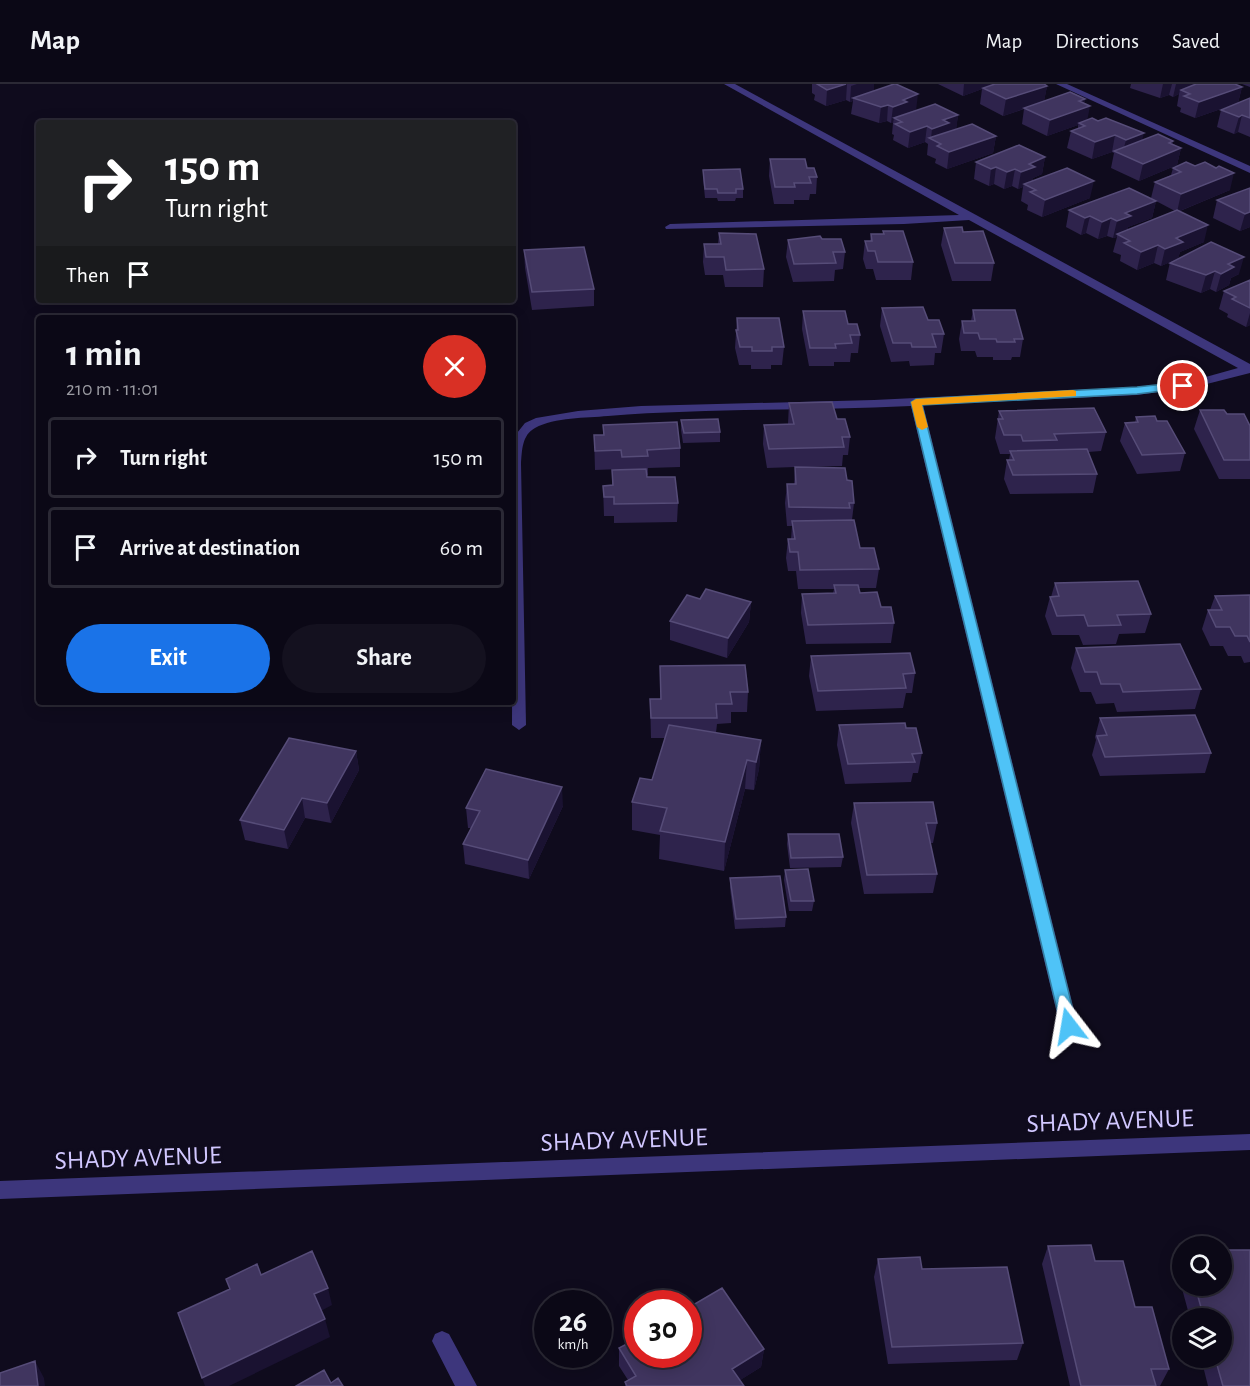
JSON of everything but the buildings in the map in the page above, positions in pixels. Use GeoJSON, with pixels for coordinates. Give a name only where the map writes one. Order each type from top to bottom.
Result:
{"type":"FeatureCollection","features":[{"type":"Feature","properties":{"kind":"street"},"geometry":{"type":"LineString","coordinates":[[728,84],[1249,368]]}},
{"type":"Feature","properties":{"kind":"street"},"geometry":{"type":"LineString","coordinates":[[1060,84],[1250,170]]}},
{"type":"Feature","properties":{"kind":"street"},"geometry":{"type":"LineString","coordinates":[[670,227],[974,217]]}},
{"type":"Feature","properties":{"kind":"street"},"geometry":{"type":"LineString","coordinates":[[516,454],[520,434],[529,426],[553,418],[641,410],[916,402],[1169,388],[1215,380],[1249,368]]}},
{"type":"Feature","properties":{"kind":"street"},"geometry":{"type":"LineString","coordinates":[[916,402],[1069,1026]]}},
{"type":"Feature","properties":{"kind":"street"},"geometry":{"type":"LineString","coordinates":[[516,529],[519,725]]}},
{"type":"Feature","properties":{"kind":"street","name":"SHADY AVENUE"},"geometry":{"type":"LineString","coordinates":[[0,1190],[1250,1142]]}},
{"type":"Feature","properties":{"kind":"street"},"geometry":{"type":"LineString","coordinates":[[442,1341],[466,1386]]}},
{"type":"Feature","properties":{"kind":"slow traffic"},"geometry":{"type":"LineString","coordinates":[[922,427],[916,402],[1073,394]]}},
{"type":"Feature","properties":{"kind":"route"},"geometry":{"type":"LineString","coordinates":[[1069,1026],[916,402],[1137,391],[1183,386]]}}]}
